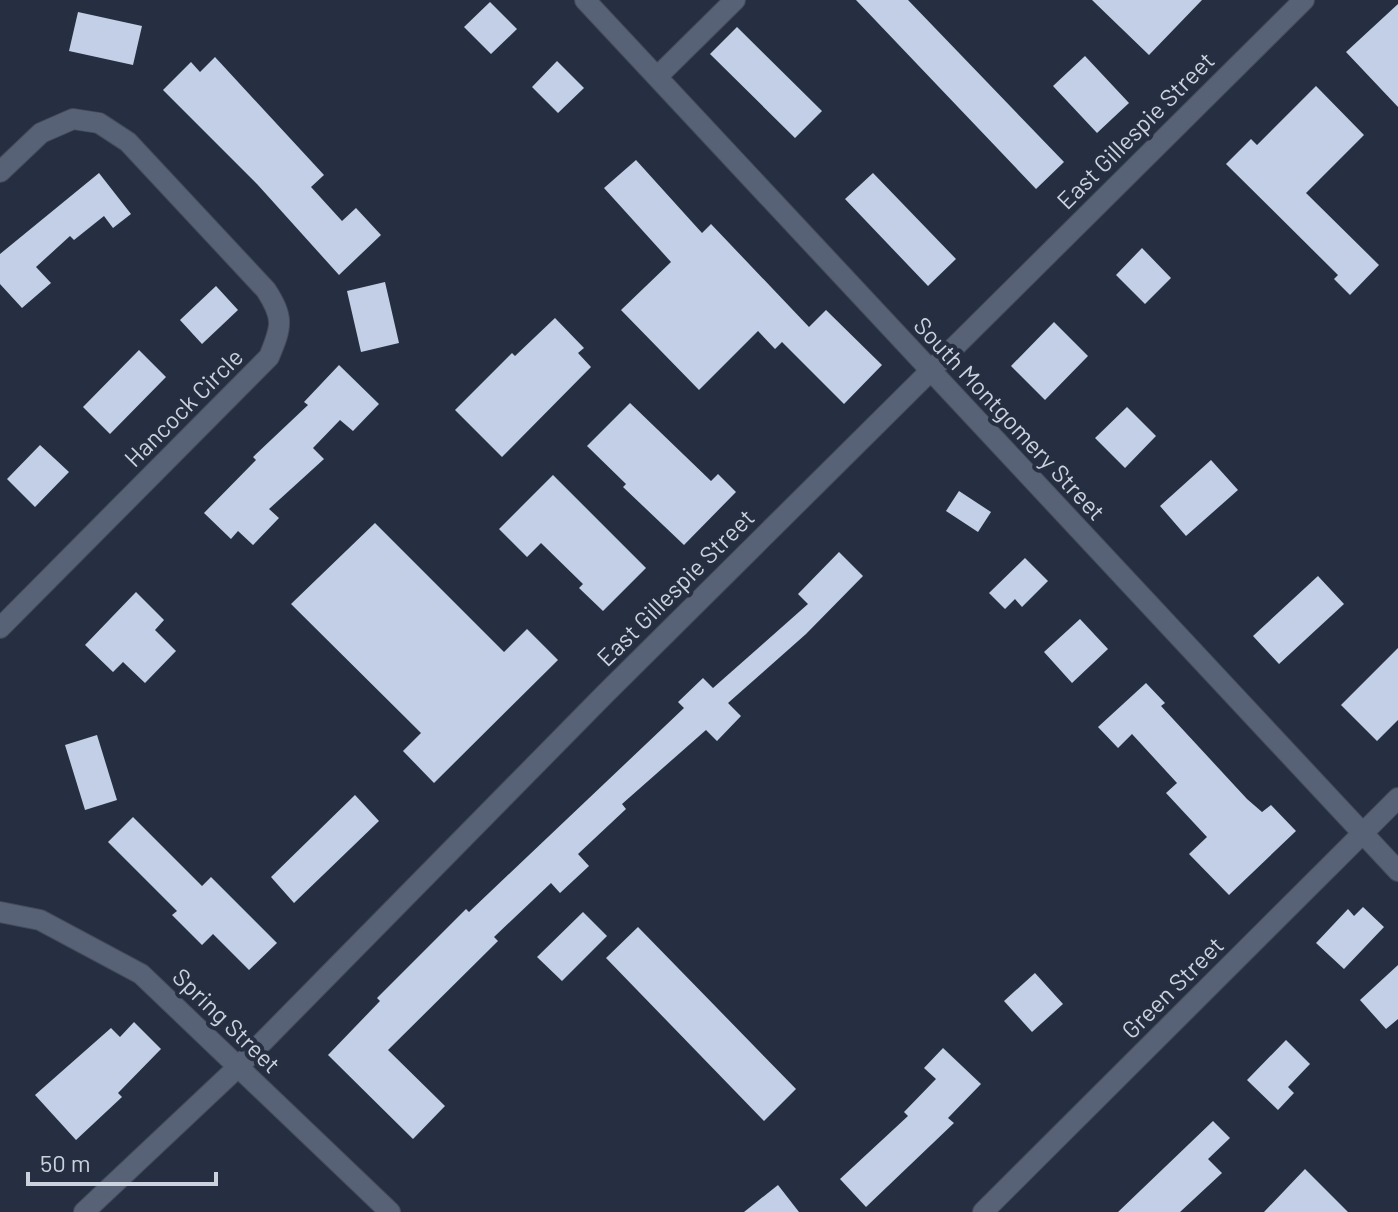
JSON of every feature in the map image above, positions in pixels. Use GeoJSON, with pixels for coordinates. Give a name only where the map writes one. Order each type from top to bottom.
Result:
{"type":"FeatureCollection","features":[{"type":"Feature","properties":{"kind":"street","name":"South Montgomery Street"},"geometry":{"type":"LineString","coordinates":[[585,0],[1398,871]]}},
{"type":"Feature","properties":{"kind":"street"},"geometry":{"type":"LineString","coordinates":[[658,76],[735,0]]}},
{"type":"Feature","properties":{"kind":"street","name":"East Gillespie Street"},"geometry":{"type":"LineString","coordinates":[[84,1212],[238,1067],[929,371],[1304,0]]}},
{"type":"Feature","properties":{"kind":"street","name":"Hancock Circle"},"geometry":{"type":"LineString","coordinates":[[0,172],[41,133],[73,119],[99,123],[128,142],[266,290],[279,311],[280,331],[269,357],[0,628]]}},
{"type":"Feature","properties":{"kind":"street","name":"Green Street"},"geometry":{"type":"LineString","coordinates":[[983,1212],[1398,798]]}},
{"type":"Feature","properties":{"kind":"street","name":"Spring Street"},"geometry":{"type":"LineString","coordinates":[[0,912],[40,920],[141,974],[390,1212]]}},
{"type":"Feature","properties":{"kind":"building"},"geometry":{"type":"Polygon","coordinates":[[[856,0],[908,0],[1064,162],[1036,189],[856,0]]]}},
{"type":"Feature","properties":{"kind":"building"},"geometry":{"type":"Polygon","coordinates":[[[1092,0],[1202,0],[1149,55],[1092,0]]]}},
{"type":"Feature","properties":{"kind":"building"},"geometry":{"type":"Polygon","coordinates":[[[490,2],[517,29],[491,54],[464,27],[490,2]]]}},
{"type":"Feature","properties":{"kind":"building"},"geometry":{"type":"Polygon","coordinates":[[[1398,4],[1398,107],[1346,52],[1398,4]]]}},
{"type":"Feature","properties":{"kind":"building"},"geometry":{"type":"Polygon","coordinates":[[[78,12],[142,26],[133,65],[69,51],[78,12]]]}},
{"type":"Feature","properties":{"kind":"building"},"geometry":{"type":"Polygon","coordinates":[[[737,27],[822,111],[795,138],[710,54],[737,27]]]}},
{"type":"Feature","properties":{"kind":"building"},"geometry":{"type":"Polygon","coordinates":[[[1085,56],[1129,103],[1097,133],[1053,86],[1085,56]]]}},
{"type":"Feature","properties":{"kind":"building"},"geometry":{"type":"Polygon","coordinates":[[[215,57],[324,175],[311,187],[342,221],[356,208],[381,235],[339,275],[257,184],[163,90],[191,62],[200,72],[215,57]]]}},
{"type":"Feature","properties":{"kind":"building"},"geometry":{"type":"Polygon","coordinates":[[[557,61],[584,88],[558,113],[532,87],[557,61]]]}},
{"type":"Feature","properties":{"kind":"building"},"geometry":{"type":"Polygon","coordinates":[[[1316,86],[1364,135],[1306,193],[1379,265],[1350,295],[1334,279],[1338,275],[1226,164],[1251,139],[1257,145],[1316,86]]]}},
{"type":"Feature","properties":{"kind":"building"},"geometry":{"type":"Polygon","coordinates":[[[636,160],[702,233],[711,224],[809,327],[826,310],[882,365],[844,404],[782,342],[775,349],[758,331],[699,390],[621,310],[671,262],[604,188],[636,160]]]}},
{"type":"Feature","properties":{"kind":"building"},"geometry":{"type":"Polygon","coordinates":[[[99,173],[131,214],[113,228],[104,216],[74,240],[70,236],[36,267],[51,283],[22,308],[0,284],[0,254],[99,173]]]}},
{"type":"Feature","properties":{"kind":"building"},"geometry":{"type":"Polygon","coordinates":[[[873,173],[956,259],[928,286],[845,199],[873,173]]]}},
{"type":"Feature","properties":{"kind":"building"},"geometry":{"type":"Polygon","coordinates":[[[1142,248],[1171,278],[1145,304],[1116,275],[1142,248]]]}},
{"type":"Feature","properties":{"kind":"building"},"geometry":{"type":"Polygon","coordinates":[[[385,282],[399,343],[361,352],[347,291],[385,282]]]}},
{"type":"Feature","properties":{"kind":"building"},"geometry":{"type":"Polygon","coordinates":[[[216,286],[238,310],[202,344],[180,320],[216,286]]]}},
{"type":"Feature","properties":{"kind":"building"},"geometry":{"type":"Polygon","coordinates":[[[555,318],[584,348],[578,353],[591,367],[502,457],[455,410],[512,353],[515,356],[555,318]]]}},
{"type":"Feature","properties":{"kind":"building"},"geometry":{"type":"Polygon","coordinates":[[[1054,322],[1088,356],[1045,400],[1011,366],[1054,322]]]}},
{"type":"Feature","properties":{"kind":"building"},"geometry":{"type":"Polygon","coordinates":[[[139,350],[166,377],[110,434],[83,407],[139,350]]]}},
{"type":"Feature","properties":{"kind":"building"},"geometry":{"type":"Polygon","coordinates":[[[339,365],[379,404],[353,431],[340,420],[313,448],[324,459],[269,509],[279,518],[253,545],[238,531],[231,539],[204,513],[256,460],[253,457],[308,405],[304,402],[339,365]]]}},
{"type":"Feature","properties":{"kind":"building"},"geometry":{"type":"Polygon","coordinates":[[[630,403],[711,481],[718,474],[736,492],[684,545],[623,487],[626,484],[587,446],[630,403]]]}},
{"type":"Feature","properties":{"kind":"building"},"geometry":{"type":"Polygon","coordinates":[[[1127,407],[1156,436],[1125,468],[1095,438],[1127,407]]]}},
{"type":"Feature","properties":{"kind":"building"},"geometry":{"type":"Polygon","coordinates":[[[40,445],[69,472],[35,507],[7,479],[40,445]]]}},
{"type":"Feature","properties":{"kind":"building"},"geometry":{"type":"Polygon","coordinates":[[[1211,460],[1238,490],[1186,536],[1160,506],[1211,460]]]}},
{"type":"Feature","properties":{"kind":"building"},"geometry":{"type":"Polygon","coordinates":[[[553,475],[646,568],[603,611],[579,588],[583,584],[541,543],[527,557],[499,529],[553,475]]]}},
{"type":"Feature","properties":{"kind":"building"},"geometry":{"type":"Polygon","coordinates":[[[959,491],[991,512],[978,532],[946,511],[959,491]]]}},
{"type":"Feature","properties":{"kind":"building"},"geometry":{"type":"Polygon","coordinates":[[[375,523],[504,652],[527,629],[558,660],[434,783],[403,751],[421,733],[291,604],[375,523]]]}},
{"type":"Feature","properties":{"kind":"building"},"geometry":{"type":"Polygon","coordinates":[[[839,552],[863,576],[806,634],[728,703],[741,716],[717,741],[706,730],[622,804],[626,809],[578,854],[589,866],[560,893],[551,883],[494,937],[498,941],[388,1050],[445,1106],[413,1139],[328,1055],[380,1001],[377,998],[466,909],[469,912],[684,708],[678,702],[703,678],[713,688],[808,604],[798,594],[839,552]]]}},
{"type":"Feature","properties":{"kind":"building"},"geometry":{"type":"Polygon","coordinates":[[[1025,558],[1048,581],[1022,607],[1015,599],[1005,609],[989,593],[1025,558]]]}},
{"type":"Feature","properties":{"kind":"building"},"geometry":{"type":"Polygon","coordinates":[[[1318,576],[1344,604],[1279,664],[1253,636],[1318,576]]]}},
{"type":"Feature","properties":{"kind":"building"},"geometry":{"type":"Polygon","coordinates":[[[136,592],[164,620],[155,630],[176,651],[145,683],[123,662],[113,672],[85,645],[136,592]]]}},
{"type":"Feature","properties":{"kind":"building"},"geometry":{"type":"Polygon","coordinates":[[[1080,619],[1108,649],[1072,683],[1044,652],[1080,619]]]}},
{"type":"Feature","properties":{"kind":"building"},"geometry":{"type":"Polygon","coordinates":[[[1398,648],[1398,720],[1377,741],[1341,705],[1398,648]]]}},
{"type":"Feature","properties":{"kind":"building"},"geometry":{"type":"Polygon","coordinates":[[[1146,683],[1165,703],[1161,706],[1247,799],[1262,812],[1271,805],[1296,831],[1229,895],[1189,854],[1207,837],[1166,793],[1177,783],[1132,734],[1118,748],[1098,727],[1146,683]]]}},
{"type":"Feature","properties":{"kind":"building"},"geometry":{"type":"Polygon","coordinates":[[[97,735],[117,800],[85,810],[65,745],[97,735]]]}},
{"type":"Feature","properties":{"kind":"building"},"geometry":{"type":"Polygon","coordinates":[[[355,795],[379,821],[294,903],[271,877],[355,795]]]}},
{"type":"Feature","properties":{"kind":"building"},"geometry":{"type":"Polygon","coordinates":[[[133,817],[202,886],[211,877],[277,943],[249,970],[213,934],[202,945],[172,915],[177,911],[108,842],[133,817]]]}},
{"type":"Feature","properties":{"kind":"building"},"geometry":{"type":"Polygon","coordinates":[[[1363,907],[1384,927],[1344,969],[1316,943],[1348,909],[1354,916],[1363,907]]]}},
{"type":"Feature","properties":{"kind":"building"},"geometry":{"type":"Polygon","coordinates":[[[583,912],[607,936],[562,981],[537,957],[583,912]]]}},
{"type":"Feature","properties":{"kind":"building"},"geometry":{"type":"Polygon","coordinates":[[[638,927],[796,1089],[764,1121],[606,958],[638,927]]]}},
{"type":"Feature","properties":{"kind":"building"},"geometry":{"type":"Polygon","coordinates":[[[1398,965],[1398,1019],[1386,1029],[1360,1000],[1398,965]]]}},
{"type":"Feature","properties":{"kind":"building"},"geometry":{"type":"Polygon","coordinates":[[[1035,973],[1063,1004],[1032,1032],[1004,1001],[1035,973]]]}},
{"type":"Feature","properties":{"kind":"building"},"geometry":{"type":"Polygon","coordinates":[[[134,1022],[161,1049],[118,1093],[122,1097],[76,1140],[35,1095],[111,1028],[120,1037],[134,1022]]]}},
{"type":"Feature","properties":{"kind":"building"},"geometry":{"type":"Polygon","coordinates":[[[1286,1040],[1310,1064],[1288,1087],[1294,1093],[1278,1110],[1247,1080],[1286,1040]]]}},
{"type":"Feature","properties":{"kind":"building"},"geometry":{"type":"Polygon","coordinates":[[[943,1048],[981,1084],[948,1118],[954,1123],[866,1207],[840,1179],[908,1116],[904,1112],[936,1079],[924,1068],[943,1048]]]}},
{"type":"Feature","properties":{"kind":"building"},"geometry":{"type":"Polygon","coordinates":[[[1213,1121],[1230,1138],[1208,1159],[1222,1173],[1180,1212],[1118,1212],[1213,1121]]]}},
{"type":"Feature","properties":{"kind":"building"},"geometry":{"type":"Polygon","coordinates":[[[1305,1169],[1348,1212],[1264,1212],[1305,1169]]]}},
{"type":"Feature","properties":{"kind":"building"},"geometry":{"type":"Polygon","coordinates":[[[778,1185],[799,1212],[744,1212],[778,1185]]]}}]}
